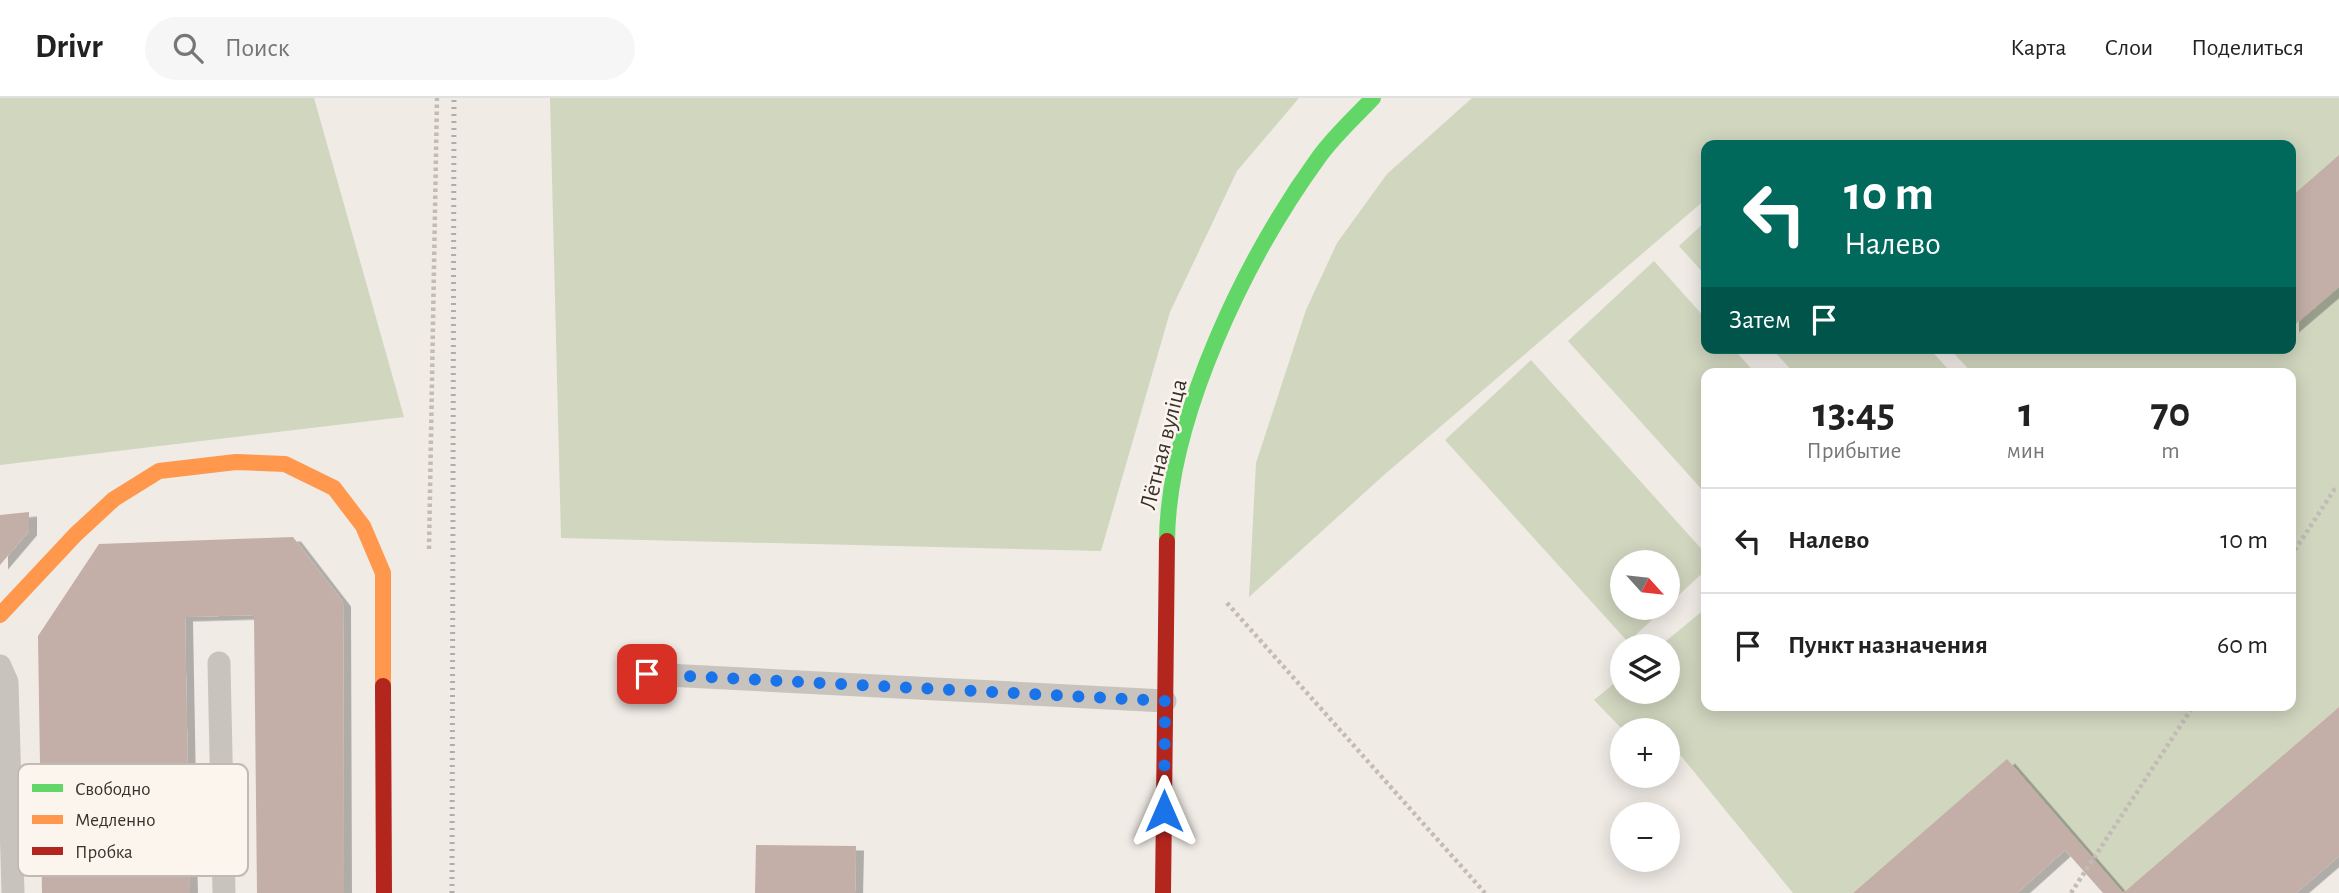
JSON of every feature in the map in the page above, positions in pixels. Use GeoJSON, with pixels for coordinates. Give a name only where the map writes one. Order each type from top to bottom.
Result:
{"type":"FeatureCollection","features":[{"type":"Feature","properties":{"kind":"street","name":"Лётная вуліца"},"geometry":{"type":"LineString","coordinates":[[1163,893],[1167,509],[1181,442],[1202,378],[1236,296],[1269,232],[1320,155],[1373,98]]}},
{"type":"Feature","properties":{"kind":"street"},"geometry":{"type":"LineString","coordinates":[[0,615],[76,534],[114,499],[159,471],[236,463],[285,464],[334,488],[363,526],[383,573],[384,893]]}},
{"type":"Feature","properties":{"kind":"lane"},"geometry":{"type":"LineString","coordinates":[[219,663],[221,764]]}},
{"type":"Feature","properties":{"kind":"lane"},"geometry":{"type":"LineString","coordinates":[[0,666],[7,682],[13,893]]}},
{"type":"Feature","properties":{"kind":"lane"},"geometry":{"type":"LineString","coordinates":[[647,674],[1165,701]]}},
{"type":"Feature","properties":{"kind":"path"},"geometry":{"type":"LineString","coordinates":[[429,550],[437,98]]}},
{"type":"Feature","properties":{"kind":"path"},"geometry":{"type":"LineString","coordinates":[[2296,548],[2334,491],[2339,489]]}},
{"type":"Feature","properties":{"kind":"path"},"geometry":{"type":"LineString","coordinates":[[1227,603],[1485,893]]}},
{"type":"Feature","properties":{"kind":"path"},"geometry":{"type":"LineString","coordinates":[[2071,893],[2189,711]]}},
{"type":"Feature","properties":{"kind":"green space"},"geometry":{"type":"Polygon","coordinates":[[[0,98],[314,98],[404,417],[0,465],[0,98]]]}},
{"type":"Feature","properties":{"kind":"green space"},"geometry":{"type":"Polygon","coordinates":[[[550,98],[1299,98],[1237,171],[1170,312],[1101,551],[561,538],[550,98]]]}},
{"type":"Feature","properties":{"kind":"green space"},"geometry":{"type":"Polygon","coordinates":[[[1472,98],[2339,98],[2339,707],[2123,893],[2007,760],[1853,893],[1793,893],[1680,755],[1680,718],[1611,718],[1594,700],[1610,687],[1610,704],[1680,704],[1680,634],[1675,634],[1701,612],[1701,711],[2296,711],[2296,368],[1967,368],[1955,354],[2296,354],[2296,140],[1701,140],[1701,203],[1384,475],[1249,597],[1256,463],[1306,310],[1337,243],[1387,174],[1472,98]]]}},
{"type":"Feature","properties":{"kind":"green space"},"geometry":{"type":"Polygon","coordinates":[[[1701,226],[1701,270],[1679,246],[1701,226]]]}},
{"type":"Feature","properties":{"kind":"green space"},"geometry":{"type":"Polygon","coordinates":[[[1654,261],[1701,313],[1701,354],[1738,354],[1751,368],[1701,368],[1701,488],[1568,341],[1654,261]]]}},
{"type":"Feature","properties":{"kind":"green space"},"geometry":{"type":"Polygon","coordinates":[[[1777,354],[1934,354],[1947,368],[1789,368],[1777,354]]]}},
{"type":"Feature","properties":{"kind":"green space"},"geometry":{"type":"Polygon","coordinates":[[[1531,360],[1701,548],[1701,575],[1680,594],[1680,550],[1610,550],[1610,620],[1652,620],[1637,634],[1621,634],[1445,440],[1531,360]]]}},
{"type":"Feature","properties":{"kind":"building"},"geometry":{"type":"Polygon","coordinates":[[[2339,155],[2339,287],[2296,324],[2296,193],[2339,155]]]}},
{"type":"Feature","properties":{"kind":"building"},"geometry":{"type":"Polygon","coordinates":[[[29,512],[29,531],[0,565],[0,515],[29,512]]]}},
{"type":"Feature","properties":{"kind":"building"},"geometry":{"type":"Polygon","coordinates":[[[293,537],[343,602],[344,893],[257,893],[254,615],[185,617],[188,764],[40,764],[38,636],[99,544],[293,537]]]}},
{"type":"Feature","properties":{"kind":"building"},"geometry":{"type":"Polygon","coordinates":[[[2339,707],[2339,856],[2296,893],[2123,893],[2339,707]]]}},
{"type":"Feature","properties":{"kind":"building"},"geometry":{"type":"Polygon","coordinates":[[[2007,759],[2123,893],[2103,893],[2065,850],[2017,893],[1853,893],[2007,759]]]}},
{"type":"Feature","properties":{"kind":"building"},"geometry":{"type":"Polygon","coordinates":[[[756,845],[856,846],[855,893],[755,893],[756,845]]]}},
{"type":"Feature","properties":{"kind":"building"},"geometry":{"type":"Polygon","coordinates":[[[42,876],[190,876],[190,893],[42,893],[42,876]]]}},
{"type":"Feature","properties":{"kind":"railway"},"geometry":{"type":"LineString","coordinates":[[452,893],[454,98]]}},
{"type":"Feature","properties":{"kind":"traffic: fast"},"geometry":{"type":"LineString","coordinates":[[1167,541],[1171,493],[1181,443],[1216,340],[1265,241],[1292,197],[1319,157],[1373,98]]}},
{"type":"Feature","properties":{"kind":"traffic: slow"},"geometry":{"type":"LineString","coordinates":[[0,615],[76,534],[114,499],[159,471],[236,462],[285,464],[334,488],[363,526],[383,573],[383,686]]}},
{"type":"Feature","properties":{"kind":"traffic: jam"},"geometry":{"type":"LineString","coordinates":[[1163,893],[1167,541]]}},
{"type":"Feature","properties":{"kind":"traffic: jam"},"geometry":{"type":"LineString","coordinates":[[383,686],[384,893]]}},
{"type":"Feature","properties":{"kind":"route"},"geometry":{"type":"LineString","coordinates":[[647,674],[1165,701],[1164,811]]}}]}
